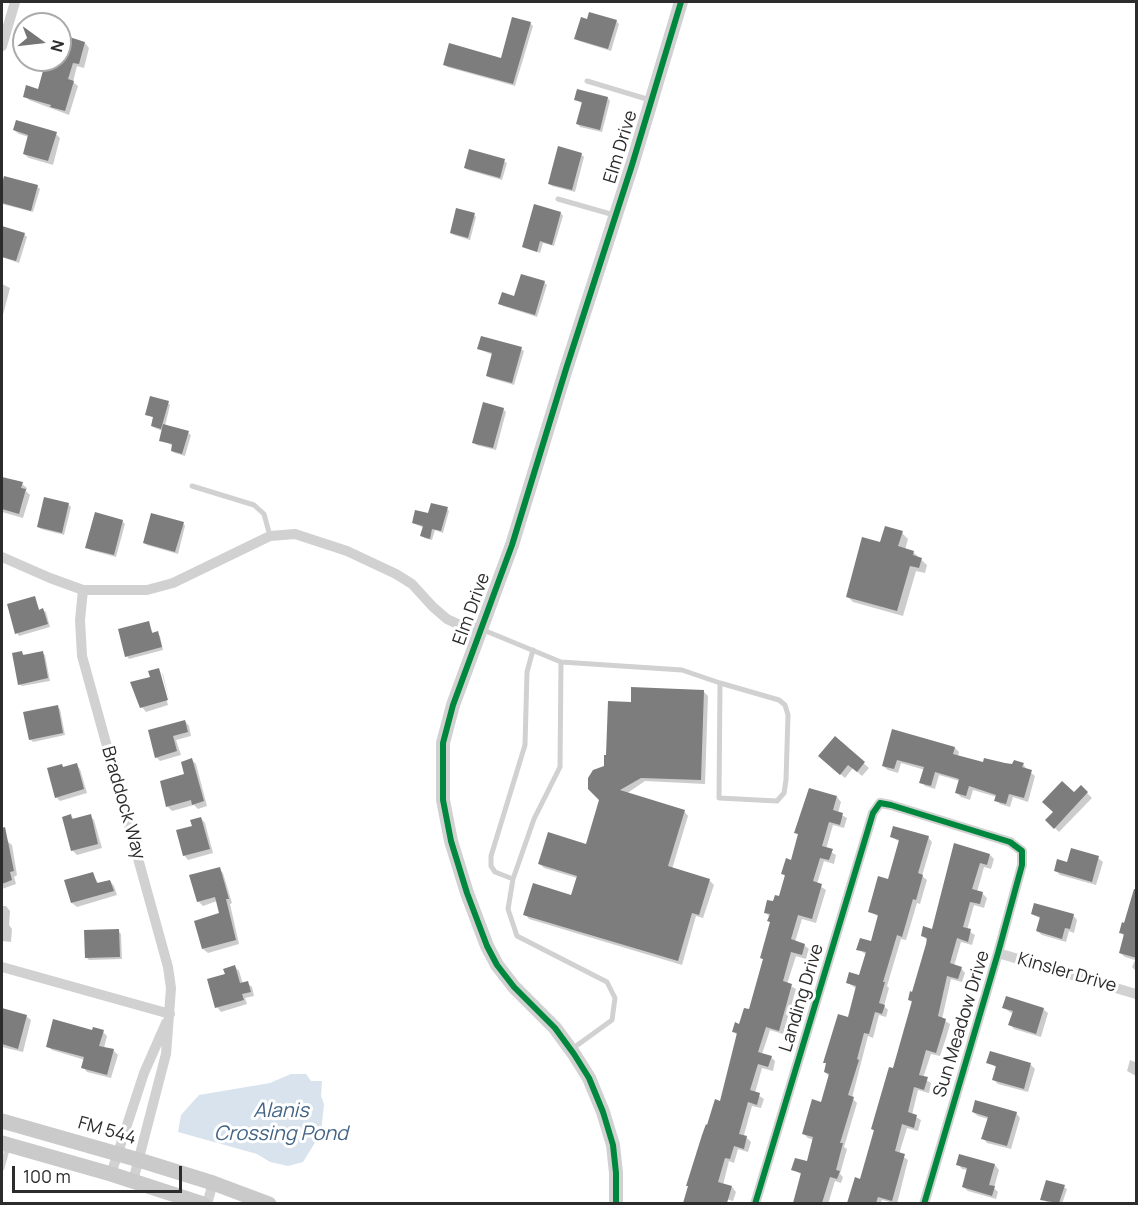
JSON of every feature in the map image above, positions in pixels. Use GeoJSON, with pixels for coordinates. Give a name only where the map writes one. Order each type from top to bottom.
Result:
{"type":"FeatureCollection","features":[{"type":"Feature","properties":{"kind":"main road","name":"FM 544"},"geometry":{"type":"LineString","coordinates":[[2,1121],[139,1160],[269,1203]]}},
{"type":"Feature","properties":{"kind":"main road"},"geometry":{"type":"LineString","coordinates":[[5,1144],[205,1203]]}},
{"type":"Feature","properties":{"kind":"street"},"geometry":{"type":"LineString","coordinates":[[2,46],[15,2]]}},
{"type":"Feature","properties":{"kind":"street","name":"Elm Drive"},"geometry":{"type":"LineString","coordinates":[[616,1203],[613,1145],[589,1078],[555,1029],[514,987],[497,965],[487,946],[467,893],[451,841],[443,800],[443,743],[453,705],[512,545],[681,2]]}},
{"type":"Feature","properties":{"kind":"street"},"geometry":{"type":"LineString","coordinates":[[2,557],[83,590],[147,590],[173,584],[270,536],[295,534],[347,551],[412,584],[447,619],[466,628],[480,628]]}},
{"type":"Feature","properties":{"kind":"street","name":"Braddock Way"},"geometry":{"type":"LineString","coordinates":[[83,590],[80,620],[82,656],[168,967],[171,988],[165,1054],[134,1181]]}},
{"type":"Feature","properties":{"kind":"street","name":"Sun Meadow Drive"},"geometry":{"type":"LineString","coordinates":[[880,803],[1010,842],[1022,851],[1022,865],[998,953],[924,1203]]}},
{"type":"Feature","properties":{"kind":"street","name":"Landing Drive"},"geometry":{"type":"LineString","coordinates":[[755,1203],[873,813],[880,803]]}},
{"type":"Feature","properties":{"kind":"street","name":"Kinsler Drive"},"geometry":{"type":"LineString","coordinates":[[998,953],[1137,994]]}},
{"type":"Feature","properties":{"kind":"street"},"geometry":{"type":"LineString","coordinates":[[2,967],[170,1014]]}},
{"type":"Feature","properties":{"kind":"street","name":"Braddock Way"},"geometry":{"type":"LineString","coordinates":[[111,1174],[144,1073],[170,1014]]}},
{"type":"Feature","properties":{"kind":"street"},"geometry":{"type":"LineString","coordinates":[[205,1203],[213,1183]]}},
{"type":"Feature","properties":{"kind":"lane"},"geometry":{"type":"LineString","coordinates":[[587,81],[651,101]]}},
{"type":"Feature","properties":{"kind":"lane"},"geometry":{"type":"LineString","coordinates":[[558,199],[615,215]]}},
{"type":"Feature","properties":{"kind":"lane"},"geometry":{"type":"LineString","coordinates":[[192,486],[254,505],[264,514],[270,536]]}},
{"type":"Feature","properties":{"kind":"lane"},"geometry":{"type":"LineString","coordinates":[[480,628],[561,662],[682,670],[779,700],[785,705],[788,715],[786,780],[784,793],[777,801],[719,798],[720,683]]}},
{"type":"Feature","properties":{"kind":"lane"},"geometry":{"type":"LineString","coordinates":[[513,879],[495,872],[491,856],[525,745],[527,672],[533,650]]}},
{"type":"Feature","properties":{"kind":"lane"},"geometry":{"type":"LineString","coordinates":[[561,662],[560,767],[534,819],[513,879],[508,909],[517,936],[607,982],[615,998],[612,1020],[571,1050]]}},
{"type":"Feature","properties":{"kind":"lane"},"geometry":{"type":"LineString","coordinates":[[2,1168],[5,1144]]}},
{"type":"Feature","properties":{"kind":"water","name":"Alanis Crossing Pond"},"geometry":{"type":"Polygon","coordinates":[[[291,1074],[306,1074],[311,1081],[322,1081],[321,1096],[324,1104],[321,1133],[303,1162],[288,1166],[270,1162],[257,1154],[178,1132],[181,1115],[199,1095],[270,1083],[291,1074]]]}},
{"type":"Feature","properties":{"kind":"building"},"geometry":{"type":"Polygon","coordinates":[[[589,12],[617,20],[608,49],[574,39],[581,17],[587,19],[589,12]]]}},
{"type":"Feature","properties":{"kind":"building"},"geometry":{"type":"Polygon","coordinates":[[[512,17],[531,22],[513,84],[443,65],[449,43],[501,58],[512,17]]]}},
{"type":"Feature","properties":{"kind":"building"},"geometry":{"type":"Polygon","coordinates":[[[72,38],[85,42],[79,64],[73,63],[72,66],[72,38]]]}},
{"type":"Feature","properties":{"kind":"building"},"geometry":{"type":"Polygon","coordinates":[[[43,72],[70,72],[68,79],[74,81],[65,111],[23,97],[26,85],[38,89],[43,72]]]}},
{"type":"Feature","properties":{"kind":"building"},"geometry":{"type":"Polygon","coordinates":[[[577,89],[608,97],[600,130],[576,124],[582,102],[574,100],[577,89]]]}},
{"type":"Feature","properties":{"kind":"building"},"geometry":{"type":"Polygon","coordinates":[[[16,120],[57,132],[48,161],[23,154],[28,135],[13,130],[16,120]]]}},
{"type":"Feature","properties":{"kind":"building"},"geometry":{"type":"Polygon","coordinates":[[[558,146],[582,153],[572,190],[548,184],[558,146]]]}},
{"type":"Feature","properties":{"kind":"building"},"geometry":{"type":"Polygon","coordinates":[[[469,149],[505,159],[500,178],[464,168],[469,149]]]}},
{"type":"Feature","properties":{"kind":"building"},"geometry":{"type":"Polygon","coordinates":[[[4,176],[38,185],[31,211],[2,203],[4,176]]]}},
{"type":"Feature","properties":{"kind":"building"},"geometry":{"type":"Polygon","coordinates":[[[534,204],[561,212],[552,245],[540,241],[537,252],[522,247],[534,204]]]}},
{"type":"Feature","properties":{"kind":"building"},"geometry":{"type":"Polygon","coordinates":[[[456,208],[475,213],[468,238],[450,233],[456,208]]]}},
{"type":"Feature","properties":{"kind":"building"},"geometry":{"type":"Polygon","coordinates":[[[2,226],[25,233],[16,261],[2,257],[2,226]]]}},
{"type":"Feature","properties":{"kind":"building"},"geometry":{"type":"Polygon","coordinates":[[[521,274],[545,281],[535,315],[498,304],[502,292],[514,296],[521,274]]]}},
{"type":"Feature","properties":{"kind":"building"},"geometry":{"type":"Polygon","coordinates":[[[481,336],[522,347],[512,383],[486,376],[492,353],[477,349],[481,336]]]}},
{"type":"Feature","properties":{"kind":"building"},"geometry":{"type":"Polygon","coordinates":[[[150,396],[169,401],[161,429],[151,426],[153,417],[145,415],[150,396]]]}},
{"type":"Feature","properties":{"kind":"building"},"geometry":{"type":"Polygon","coordinates":[[[483,402],[504,408],[493,448],[472,443],[483,402]]]}},
{"type":"Feature","properties":{"kind":"building"},"geometry":{"type":"Polygon","coordinates":[[[163,424],[189,431],[182,454],[171,451],[172,444],[159,441],[163,424]]]}},
{"type":"Feature","properties":{"kind":"building"},"geometry":{"type":"Polygon","coordinates":[[[2,477],[23,482],[21,488],[26,489],[19,514],[2,509],[2,477]]]}},
{"type":"Feature","properties":{"kind":"building"},"geometry":{"type":"Polygon","coordinates":[[[44,497],[69,503],[62,533],[37,527],[44,497]]]}},
{"type":"Feature","properties":{"kind":"building"},"geometry":{"type":"Polygon","coordinates":[[[431,503],[448,507],[441,531],[432,529],[430,539],[420,536],[423,526],[412,523],[415,510],[428,513],[431,503]]]}},
{"type":"Feature","properties":{"kind":"building"},"geometry":{"type":"Polygon","coordinates":[[[95,512],[123,520],[114,555],[85,548],[95,512]]]}},
{"type":"Feature","properties":{"kind":"building"},"geometry":{"type":"Polygon","coordinates":[[[151,513],[184,522],[175,552],[143,543],[151,513]]]}},
{"type":"Feature","properties":{"kind":"building"},"geometry":{"type":"Polygon","coordinates":[[[885,526],[903,531],[898,546],[914,551],[913,555],[922,558],[919,568],[910,566],[897,611],[846,597],[862,537],[880,542],[885,526]]]}},
{"type":"Feature","properties":{"kind":"building"},"geometry":{"type":"Polygon","coordinates":[[[35,596],[39,610],[43,608],[48,624],[15,634],[7,604],[35,596]]]}},
{"type":"Feature","properties":{"kind":"building"},"geometry":{"type":"Polygon","coordinates":[[[149,621],[152,633],[158,631],[162,647],[125,657],[118,629],[149,621]]]}},
{"type":"Feature","properties":{"kind":"building"},"geometry":{"type":"Polygon","coordinates":[[[22,651],[23,655],[43,651],[48,678],[18,685],[12,653],[22,651]]]}},
{"type":"Feature","properties":{"kind":"building"},"geometry":{"type":"Polygon","coordinates":[[[159,668],[168,700],[140,708],[130,682],[150,677],[148,671],[159,668]]]}},
{"type":"Feature","properties":{"kind":"building"},"geometry":{"type":"Polygon","coordinates":[[[631,687],[704,690],[701,780],[641,778],[620,790],[685,810],[668,866],[710,879],[699,915],[692,913],[678,961],[523,915],[533,883],[571,895],[577,876],[538,864],[548,832],[586,844],[599,800],[588,789],[588,778],[593,770],[604,766],[608,701],[631,702],[631,687]]]}},
{"type":"Feature","properties":{"kind":"building"},"geometry":{"type":"Polygon","coordinates":[[[58,705],[63,733],[29,740],[23,712],[58,705]]]}},
{"type":"Feature","properties":{"kind":"building"},"geometry":{"type":"Polygon","coordinates":[[[185,720],[188,732],[173,736],[177,751],[155,758],[148,730],[185,720]]]}},
{"type":"Feature","properties":{"kind":"building"},"geometry":{"type":"Polygon","coordinates":[[[892,729],[955,747],[953,754],[983,762],[984,758],[1012,764],[1014,760],[1024,763],[1022,767],[1032,770],[1024,798],[1009,794],[1006,804],[994,801],[996,795],[969,786],[966,796],[955,793],[959,779],[935,772],[931,786],[919,783],[924,767],[897,760],[894,769],[882,766],[892,729]]]}},
{"type":"Feature","properties":{"kind":"building"},"geometry":{"type":"Polygon","coordinates":[[[835,736],[865,762],[857,772],[848,765],[840,775],[818,756],[835,736]]]}},
{"type":"Feature","properties":{"kind":"building"},"geometry":{"type":"Polygon","coordinates":[[[192,758],[204,801],[192,805],[191,800],[166,807],[160,781],[184,774],[181,762],[192,758]]]}},
{"type":"Feature","properties":{"kind":"building"},"geometry":{"type":"Polygon","coordinates":[[[77,763],[84,789],[55,798],[47,768],[77,763]]]}},
{"type":"Feature","properties":{"kind":"building"},"geometry":{"type":"Polygon","coordinates":[[[1062,781],[1074,792],[1081,785],[1088,792],[1054,829],[1045,820],[1053,812],[1042,802],[1062,781]]]}},
{"type":"Feature","properties":{"kind":"building"},"geometry":{"type":"Polygon","coordinates":[[[809,788],[837,796],[833,810],[843,813],[840,825],[829,822],[822,846],[833,849],[829,860],[820,858],[813,881],[822,884],[812,919],[798,915],[791,939],[805,944],[802,955],[791,952],[783,981],[792,984],[779,1031],[766,1027],[758,1052],[772,1056],[768,1067],[758,1064],[750,1090],[760,1093],[757,1105],[748,1102],[739,1134],[747,1136],[744,1149],[734,1146],[730,1159],[725,1158],[718,1182],[732,1186],[727,1203],[683,1203],[688,1186],[686,1186],[715,1099],[720,1101],[737,1033],[732,1032],[735,1022],[739,1024],[744,1008],[749,1009],[763,959],[760,958],[770,922],[767,921],[770,914],[764,913],[767,900],[773,901],[775,895],[779,896],[785,875],[781,874],[786,858],[791,860],[798,834],[794,833],[809,788]]]}},
{"type":"Feature","properties":{"kind":"building"},"geometry":{"type":"Polygon","coordinates":[[[71,814],[72,819],[91,814],[98,844],[71,851],[62,817],[71,814]]]}},
{"type":"Feature","properties":{"kind":"building"},"geometry":{"type":"Polygon","coordinates":[[[201,817],[210,849],[183,856],[176,830],[192,826],[190,820],[201,817]]]}},
{"type":"Feature","properties":{"kind":"building"},"geometry":{"type":"Polygon","coordinates":[[[893,826],[929,836],[918,873],[923,875],[902,937],[897,935],[883,982],[885,982],[879,1003],[885,1005],[882,1014],[875,1012],[869,1034],[864,1033],[857,1059],[859,1060],[848,1095],[854,1097],[840,1143],[843,1143],[836,1170],[840,1171],[837,1179],[830,1177],[822,1203],[793,1203],[801,1173],[791,1170],[795,1158],[807,1161],[813,1137],[802,1134],[812,1099],[821,1102],[829,1074],[824,1072],[826,1063],[823,1063],[838,1014],[848,1017],[856,986],[846,983],[849,972],[859,975],[866,952],[856,950],[860,938],[871,941],[878,915],[868,912],[878,876],[888,879],[899,840],[890,837],[893,826]]]}},
{"type":"Feature","properties":{"kind":"building"},"geometry":{"type":"Polygon","coordinates":[[[5,827],[14,871],[10,872],[12,880],[2,884],[2,828],[5,827]]]}},
{"type":"Feature","properties":{"kind":"building"},"geometry":{"type":"Polygon","coordinates":[[[954,843],[990,854],[987,865],[980,863],[972,889],[983,892],[980,904],[970,902],[963,927],[971,929],[968,942],[957,938],[950,963],[962,967],[958,979],[947,976],[938,1016],[946,1019],[943,1030],[936,1053],[926,1050],[919,1075],[928,1077],[924,1090],[914,1087],[908,1112],[917,1115],[914,1128],[902,1124],[895,1151],[905,1154],[892,1201],[878,1197],[876,1203],[847,1203],[855,1177],[860,1179],[874,1130],[871,1129],[889,1067],[893,1068],[912,1001],[908,1000],[910,991],[912,992],[927,938],[921,936],[923,926],[932,929],[954,843]]]}},
{"type":"Feature","properties":{"kind":"building"},"geometry":{"type":"Polygon","coordinates":[[[1071,848],[1099,856],[1092,882],[1054,871],[1057,859],[1067,862],[1071,848]]]}},
{"type":"Feature","properties":{"kind":"building"},"geometry":{"type":"Polygon","coordinates":[[[220,867],[229,899],[226,899],[236,940],[202,949],[194,921],[219,913],[215,897],[197,902],[189,875],[220,867]]]}},
{"type":"Feature","properties":{"kind":"building"},"geometry":{"type":"Polygon","coordinates":[[[93,872],[97,883],[110,880],[114,891],[71,903],[64,880],[93,872]]]}},
{"type":"Feature","properties":{"kind":"building"},"geometry":{"type":"Polygon","coordinates":[[[1134,889],[1137,889],[1137,958],[1119,953],[1124,934],[1119,933],[1134,889]]]}},
{"type":"Feature","properties":{"kind":"building"},"geometry":{"type":"Polygon","coordinates":[[[1034,903],[1074,914],[1070,929],[1065,928],[1062,939],[1036,931],[1040,917],[1031,914],[1034,903]]]}},
{"type":"Feature","properties":{"kind":"building"},"geometry":{"type":"Polygon","coordinates":[[[119,929],[120,957],[85,958],[84,930],[119,929]]]}},
{"type":"Feature","properties":{"kind":"building"},"geometry":{"type":"Polygon","coordinates":[[[235,965],[240,983],[248,981],[251,992],[242,994],[244,1000],[215,1008],[207,979],[225,974],[223,969],[235,965]]]}},
{"type":"Feature","properties":{"kind":"building"},"geometry":{"type":"Polygon","coordinates":[[[1006,996],[1044,1008],[1036,1034],[1008,1025],[1013,1011],[1002,1008],[1006,996]]]}},
{"type":"Feature","properties":{"kind":"building"},"geometry":{"type":"Polygon","coordinates":[[[2,1008],[27,1015],[18,1049],[2,1044],[2,1008]]]}},
{"type":"Feature","properties":{"kind":"building"},"geometry":{"type":"Polygon","coordinates":[[[53,1019],[92,1030],[93,1027],[104,1030],[99,1046],[114,1049],[107,1075],[81,1068],[84,1057],[46,1047],[53,1019]]]}},
{"type":"Feature","properties":{"kind":"building"},"geometry":{"type":"Polygon","coordinates":[[[990,1051],[1031,1063],[1024,1089],[992,1080],[996,1066],[986,1063],[990,1051]]]}},
{"type":"Feature","properties":{"kind":"building"},"geometry":{"type":"Polygon","coordinates":[[[975,1100],[1017,1112],[1007,1146],[981,1139],[988,1117],[972,1112],[975,1100]]]}},
{"type":"Feature","properties":{"kind":"building"},"geometry":{"type":"Polygon","coordinates":[[[959,1154],[995,1164],[989,1185],[995,1186],[992,1196],[962,1187],[967,1168],[956,1165],[959,1154]]]}},
{"type":"Feature","properties":{"kind":"building"},"geometry":{"type":"Polygon","coordinates":[[[1046,1180],[1065,1185],[1059,1203],[1040,1200],[1046,1180]]]}},
{"type":"Feature","properties":{"kind":"cycle path"},"geometry":{"type":"LineString","coordinates":[[616,1204],[613,1145],[589,1078],[555,1028],[514,987],[497,965],[487,946],[467,893],[451,841],[443,800],[443,743],[453,705],[512,545],[681,2]]}},
{"type":"Feature","properties":{"kind":"cycle path"},"geometry":{"type":"LineString","coordinates":[[755,1204],[873,813],[880,803],[1010,842],[1022,851],[1022,865],[998,953],[924,1204]]}}]}
